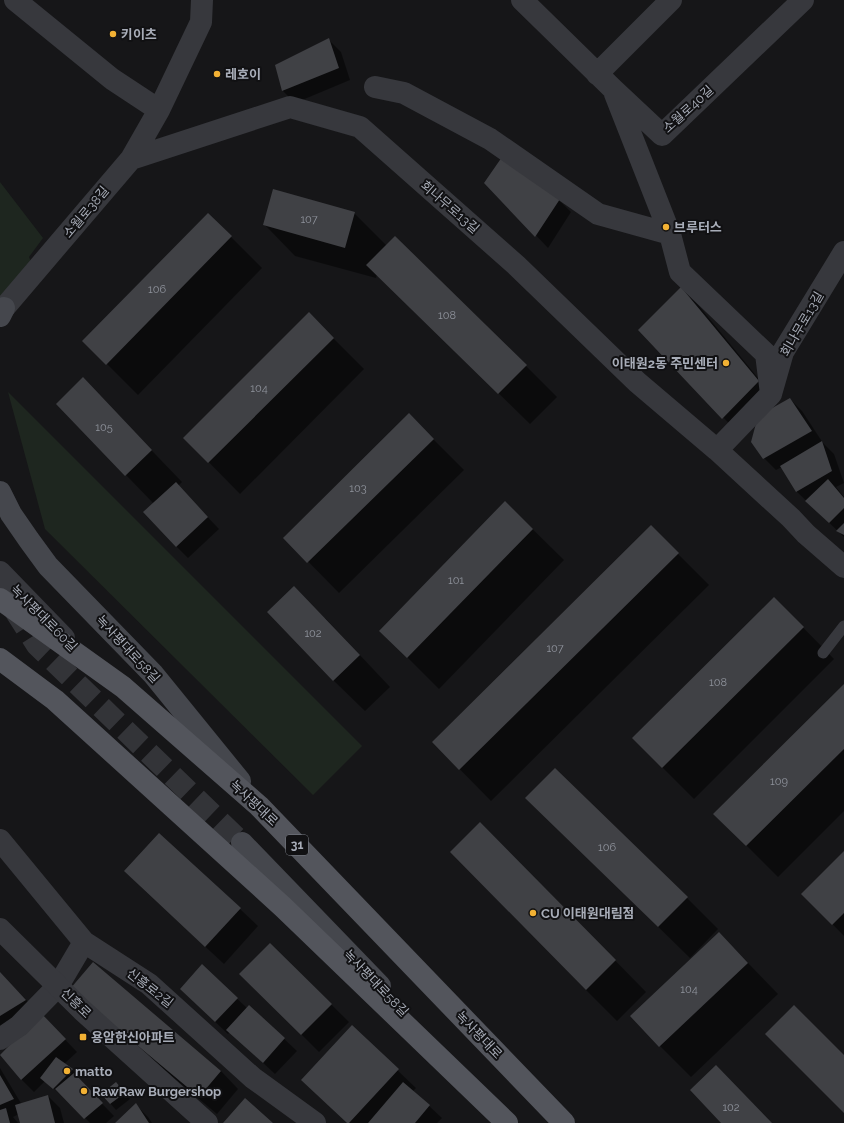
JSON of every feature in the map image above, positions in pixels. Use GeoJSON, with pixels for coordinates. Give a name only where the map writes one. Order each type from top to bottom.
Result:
{"type":"FeatureCollection","features":[{"type":"Feature","properties":{"kind":"main road","name":"녹사평대로58길"},"geometry":{"type":"LineString","coordinates":[[0,492],[11,514],[48,566],[153,674],[259,806]]}},
{"type":"Feature","properties":{"kind":"main road","name":"녹사평대로"},"geometry":{"type":"LineString","coordinates":[[0,599],[123,688],[259,806],[564,1123]]}},
{"type":"Feature","properties":{"kind":"main road"},"geometry":{"type":"LineString","coordinates":[[0,659],[55,700],[283,906],[507,1123]]}},
{"type":"Feature","properties":{"kind":"main road","name":"녹사평대로58길"},"geometry":{"type":"LineString","coordinates":[[242,843],[511,1123]]}},
{"type":"Feature","properties":{"kind":"street"},"geometry":{"type":"LineString","coordinates":[[15,0],[112,79],[159,110]]}},
{"type":"Feature","properties":{"kind":"street","name":"소월로38길"},"geometry":{"type":"LineString","coordinates":[[1,311],[130,159],[159,110],[201,22],[202,0]]}},
{"type":"Feature","properties":{"kind":"street","name":"소월로40길"},"geometry":{"type":"LineString","coordinates":[[522,0],[597,74],[662,135],[803,0]]}},
{"type":"Feature","properties":{"kind":"street"},"geometry":{"type":"LineString","coordinates":[[597,74],[671,0]]}},
{"type":"Feature","properties":{"kind":"street"},"geometry":{"type":"LineString","coordinates":[[375,87],[404,94],[490,139],[598,214],[670,234]]}},
{"type":"Feature","properties":{"kind":"street"},"geometry":{"type":"LineString","coordinates":[[613,89],[670,234],[680,272],[766,354],[771,394]]}},
{"type":"Feature","properties":{"kind":"street","name":"회나무로13길"},"geometry":{"type":"LineString","coordinates":[[130,159],[290,107],[360,126],[516,265],[637,382],[717,450],[806,534],[844,567]]}},
{"type":"Feature","properties":{"kind":"street","name":"회나무로13길"},"geometry":{"type":"LineString","coordinates":[[717,450],[771,394],[783,352],[844,252]]}},
{"type":"Feature","properties":{"kind":"street","name":"녹사평대로60길"},"geometry":{"type":"LineString","coordinates":[[0,572],[89,663]]}},
{"type":"Feature","properties":{"kind":"street","name":"신흥로2길"},"geometry":{"type":"LineString","coordinates":[[0,840],[84,942],[149,984],[253,1078],[315,1123]]}},
{"type":"Feature","properties":{"kind":"street","name":"신흥로"},"geometry":{"type":"LineString","coordinates":[[0,929],[82,1010],[207,1123]]}},
{"type":"Feature","properties":{"kind":"street"},"geometry":{"type":"LineString","coordinates":[[0,1039],[19,1026],[58,986],[84,942]]}},
{"type":"Feature","properties":{"kind":"lane"},"geometry":{"type":"LineString","coordinates":[[823,653],[844,626]]}},
{"type":"Feature","properties":{"kind":"shaded area"},"geometry":{"type":"Polygon","coordinates":[[[0,182],[43,238],[29,257],[32,264],[0,299],[0,182]]]}},
{"type":"Feature","properties":{"kind":"shaded area"},"geometry":{"type":"Polygon","coordinates":[[[8,392],[362,746],[313,795],[45,529],[8,392]]]}},
{"type":"Feature","properties":{"kind":"building"},"geometry":{"type":"Polygon","coordinates":[[[329,38],[339,68],[282,91],[275,65],[329,38]]]}},
{"type":"Feature","properties":{"kind":"building"},"geometry":{"type":"Polygon","coordinates":[[[502,157],[560,199],[535,237],[484,183],[502,157]]]}},
{"type":"Feature","properties":{"kind":"building"},"geometry":{"type":"Polygon","coordinates":[[[273,189],[355,212],[345,248],[263,225],[273,189]]]}},
{"type":"Feature","properties":{"kind":"building"},"geometry":{"type":"Polygon","coordinates":[[[208,213],[232,236],[106,365],[82,341],[208,213]]]}},
{"type":"Feature","properties":{"kind":"building"},"geometry":{"type":"Polygon","coordinates":[[[395,236],[527,365],[498,394],[366,265],[395,236]]]}},
{"type":"Feature","properties":{"kind":"building"},"geometry":{"type":"Polygon","coordinates":[[[681,287],[759,381],[722,419],[638,330],[681,287]]]}},
{"type":"Feature","properties":{"kind":"building"},"geometry":{"type":"Polygon","coordinates":[[[309,312],[334,338],[208,463],[183,438],[309,312]]]}},
{"type":"Feature","properties":{"kind":"building"},"geometry":{"type":"Polygon","coordinates":[[[83,377],[152,450],[125,476],[56,404],[83,377]]]}},
{"type":"Feature","properties":{"kind":"building"},"geometry":{"type":"Polygon","coordinates":[[[790,398],[812,431],[763,459],[751,442],[758,416],[790,398]]]}},
{"type":"Feature","properties":{"kind":"building"},"geometry":{"type":"Polygon","coordinates":[[[409,413],[434,439],[307,563],[283,538],[409,413]]]}},
{"type":"Feature","properties":{"kind":"building"},"geometry":{"type":"Polygon","coordinates":[[[822,441],[832,471],[796,492],[780,466],[822,441]]]}},
{"type":"Feature","properties":{"kind":"building"},"geometry":{"type":"Polygon","coordinates":[[[828,479],[844,498],[844,508],[829,523],[805,501],[828,479]]]}},
{"type":"Feature","properties":{"kind":"building"},"geometry":{"type":"Polygon","coordinates":[[[176,482],[208,517],[176,547],[143,512],[176,482]]]}},
{"type":"Feature","properties":{"kind":"building"},"geometry":{"type":"Polygon","coordinates":[[[505,501],[533,529],[407,658],[379,631],[505,501]]]}},
{"type":"Feature","properties":{"kind":"building"},"geometry":{"type":"Polygon","coordinates":[[[844,523],[844,535],[836,531],[844,523]]]}},
{"type":"Feature","properties":{"kind":"building"},"geometry":{"type":"Polygon","coordinates":[[[651,525],[679,553],[459,770],[432,742],[651,525]]]}},
{"type":"Feature","properties":{"kind":"building"},"geometry":{"type":"Polygon","coordinates":[[[294,586],[360,655],[333,681],[267,612],[294,586]]]}},
{"type":"Feature","properties":{"kind":"building"},"geometry":{"type":"Polygon","coordinates":[[[774,597],[804,627],[662,768],[632,738],[774,597]]]}},
{"type":"Feature","properties":{"kind":"building"},"geometry":{"type":"Polygon","coordinates":[[[844,684],[844,749],[746,846],[713,814],[844,684]]]}},
{"type":"Feature","properties":{"kind":"building"},"geometry":{"type":"Polygon","coordinates":[[[555,768],[688,897],[658,927],[525,798],[555,768]]]}},
{"type":"Feature","properties":{"kind":"building"},"geometry":{"type":"Polygon","coordinates":[[[480,822],[616,960],[586,990],[450,852],[480,822]]]}},
{"type":"Feature","properties":{"kind":"building"},"geometry":{"type":"Polygon","coordinates":[[[159,833],[241,908],[205,947],[124,871],[159,833]]]}},
{"type":"Feature","properties":{"kind":"building"},"geometry":{"type":"Polygon","coordinates":[[[844,851],[844,913],[832,925],[801,894],[844,851]]]}},
{"type":"Feature","properties":{"kind":"building"},"geometry":{"type":"Polygon","coordinates":[[[719,932],[748,963],[659,1047],[630,1016],[719,932]]]}},
{"type":"Feature","properties":{"kind":"building"},"geometry":{"type":"Polygon","coordinates":[[[270,943],[332,1004],[301,1035],[239,974],[270,943]]]}},
{"type":"Feature","properties":{"kind":"building"},"geometry":{"type":"Polygon","coordinates":[[[93,962],[221,1071],[199,1097],[70,989],[93,962]]]}},
{"type":"Feature","properties":{"kind":"building"},"geometry":{"type":"Polygon","coordinates":[[[202,964],[238,998],[215,1022],[180,989],[202,964]]]}},
{"type":"Feature","properties":{"kind":"building"},"geometry":{"type":"Polygon","coordinates":[[[0,972],[26,1000],[0,1016],[0,972]]]}},
{"type":"Feature","properties":{"kind":"building"},"geometry":{"type":"Polygon","coordinates":[[[249,1005],[285,1038],[263,1063],[226,1030],[249,1005]]]}},
{"type":"Feature","properties":{"kind":"building"},"geometry":{"type":"Polygon","coordinates":[[[794,1005],[844,1055],[844,1113],[765,1034],[794,1005]]]}},
{"type":"Feature","properties":{"kind":"building"},"geometry":{"type":"Polygon","coordinates":[[[41,1013],[66,1039],[21,1080],[0,1055],[41,1013]]]}},
{"type":"Feature","properties":{"kind":"building"},"geometry":{"type":"Polygon","coordinates":[[[352,1025],[399,1069],[349,1123],[347,1123],[301,1080],[352,1025]]]}},
{"type":"Feature","properties":{"kind":"building"},"geometry":{"type":"Polygon","coordinates":[[[56,1057],[73,1069],[53,1089],[40,1078],[56,1057]]]}},
{"type":"Feature","properties":{"kind":"building"},"geometry":{"type":"Polygon","coordinates":[[[716,1065],[772,1123],[721,1123],[690,1090],[716,1065]]]}},
{"type":"Feature","properties":{"kind":"building"},"geometry":{"type":"Polygon","coordinates":[[[74,1073],[103,1103],[84,1119],[55,1089],[74,1073]]]}},
{"type":"Feature","properties":{"kind":"building"},"geometry":{"type":"Polygon","coordinates":[[[0,1075],[14,1099],[0,1105],[0,1075]]]}},
{"type":"Feature","properties":{"kind":"building"},"geometry":{"type":"Polygon","coordinates":[[[116,1082],[125,1093],[110,1104],[101,1094],[116,1082]]]}},
{"type":"Feature","properties":{"kind":"building"},"geometry":{"type":"Polygon","coordinates":[[[403,1082],[430,1105],[415,1123],[368,1123],[403,1082]]]}},
{"type":"Feature","properties":{"kind":"building"},"geometry":{"type":"Polygon","coordinates":[[[48,1095],[55,1123],[20,1123],[15,1105],[48,1095]]]}},
{"type":"Feature","properties":{"kind":"building"},"geometry":{"type":"Polygon","coordinates":[[[245,1098],[273,1123],[223,1123],[245,1098]]]}},
{"type":"Feature","properties":{"kind":"building"},"geometry":{"type":"Polygon","coordinates":[[[136,1103],[149,1123],[115,1123],[136,1103]]]}},
{"type":"Feature","properties":{"kind":"building"},"geometry":{"type":"Polygon","coordinates":[[[6,1108],[10,1123],[0,1123],[0,1110],[6,1108]]]}},
{"type":"Feature","properties":{"kind":"tunnel"},"geometry":{"type":"LineString","coordinates":[[14,609],[37,645],[242,843]]}},
{"type":"Feature","properties":{"kind":"place","name":"키이츠"},"geometry":{"type":"Point","coordinates":[113,34]}},
{"type":"Feature","properties":{"kind":"place","name":"레호이"},"geometry":{"type":"Point","coordinates":[217,74]}},
{"type":"Feature","properties":{"kind":"place","name":"브루터스"},"geometry":{"type":"Point","coordinates":[666,227]}},
{"type":"Feature","properties":{"kind":"place","name":"이태원2동 주민센터"},"geometry":{"type":"Point","coordinates":[726,363]}},
{"type":"Feature","properties":{"kind":"place","name":"CU 이태원대림점"},"geometry":{"type":"Point","coordinates":[533,913]}},
{"type":"Feature","properties":{"kind":"place","name":"용암한신아파트"},"geometry":{"type":"Point","coordinates":[83,1037]}},
{"type":"Feature","properties":{"kind":"place","name":"matto"},"geometry":{"type":"Point","coordinates":[67,1071]}},
{"type":"Feature","properties":{"kind":"place","name":"RawRaw Burgershop"},"geometry":{"type":"Point","coordinates":[84,1091]}}]}
